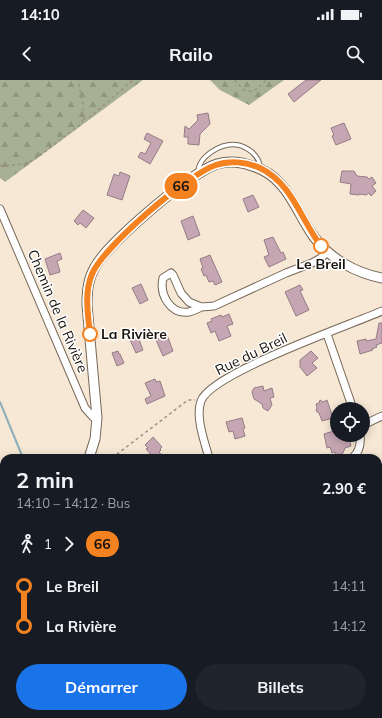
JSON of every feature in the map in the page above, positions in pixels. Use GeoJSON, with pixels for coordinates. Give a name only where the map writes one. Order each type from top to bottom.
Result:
{"type":"FeatureCollection","features":[{"type":"Feature","properties":{"kind":"street"},"geometry":{"type":"LineString","coordinates":[[90,454],[96,439],[97,418],[87,305],[87,291],[92,273],[101,258],[156,206],[210,167],[223,163],[240,163],[260,168],[270,174],[288,192],[313,236],[327,252],[355,271],[382,278]]}},
{"type":"Feature","properties":{"kind":"street","name":"Chemin de la Rivière"},"geometry":{"type":"LineString","coordinates":[[0,209],[85,408],[93,417],[97,418]]}},
{"type":"Feature","properties":{"kind":"street"},"geometry":{"type":"LineString","coordinates":[[201,307],[189,302],[181,294],[171,273],[167,274],[163,278],[161,284],[164,295],[170,306],[178,312],[190,312],[201,307],[214,306],[286,273],[312,263],[321,258],[327,252]]}},
{"type":"Feature","properties":{"kind":"street"},"geometry":{"type":"LineString","coordinates":[[344,263],[382,272]]}},
{"type":"Feature","properties":{"kind":"street","name":"Rue du Breil"},"geometry":{"type":"LineString","coordinates":[[201,401],[209,390],[218,383],[252,365],[381,311]]}},
{"type":"Feature","properties":{"kind":"street"},"geometry":{"type":"LineString","coordinates":[[327,334],[351,402]]}},
{"type":"Feature","properties":{"kind":"street"},"geometry":{"type":"LineString","coordinates":[[201,401],[199,413],[208,454]]}},
{"type":"Feature","properties":{"kind":"street"},"geometry":{"type":"LineString","coordinates":[[370,422],[382,416]]}},
{"type":"Feature","properties":{"kind":"street"},"geometry":{"type":"LineString","coordinates":[[356,454],[361,442]]}},
{"type":"Feature","properties":{"kind":"lane"},"geometry":{"type":"LineString","coordinates":[[198,175],[200,165],[209,154],[219,148],[230,145],[238,145],[253,154],[260,163],[260,168]]}},
{"type":"Feature","properties":{"kind":"path"},"geometry":{"type":"LineString","coordinates":[[0,166],[25,164],[38,157],[82,123],[83,104],[78,80]]}},
{"type":"Feature","properties":{"kind":"path"},"geometry":{"type":"LineString","coordinates":[[83,119],[90,117],[134,80]]}},
{"type":"Feature","properties":{"kind":"path"},"geometry":{"type":"LineString","coordinates":[[235,80],[241,88],[246,91],[258,89],[266,80]]}},
{"type":"Feature","properties":{"kind":"path"},"geometry":{"type":"LineString","coordinates":[[117,454],[188,400],[201,401]]}},
{"type":"Feature","properties":{"kind":"green space"},"geometry":{"type":"Polygon","coordinates":[[[0,80],[143,80],[5,182],[0,178],[0,80]]]}},
{"type":"Feature","properties":{"kind":"green space"},"geometry":{"type":"Polygon","coordinates":[[[210,80],[284,80],[249,105],[220,90],[210,80]]]}},
{"type":"Feature","properties":{"kind":"building"},"geometry":{"type":"Polygon","coordinates":[[[306,80],[321,80],[294,102],[288,94],[306,80]]]}},
{"type":"Feature","properties":{"kind":"building"},"geometry":{"type":"Polygon","coordinates":[[[208,113],[210,124],[200,134],[199,145],[188,144],[188,137],[184,137],[185,126],[189,129],[198,120],[197,115],[208,113]]]}},
{"type":"Feature","properties":{"kind":"building"},"geometry":{"type":"Polygon","coordinates":[[[344,123],[351,139],[336,145],[332,136],[334,135],[331,128],[344,123]]]}},
{"type":"Feature","properties":{"kind":"building"},"geometry":{"type":"Polygon","coordinates":[[[147,133],[163,141],[150,164],[138,157],[141,152],[145,154],[151,143],[144,139],[147,133]]]}},
{"type":"Feature","properties":{"kind":"building"},"geometry":{"type":"Polygon","coordinates":[[[342,171],[354,171],[357,176],[367,177],[369,179],[372,177],[376,183],[372,186],[376,191],[371,196],[369,193],[366,195],[350,194],[351,184],[340,182],[342,171]]]}},
{"type":"Feature","properties":{"kind":"building"},"geometry":{"type":"Polygon","coordinates":[[[120,172],[130,176],[122,200],[107,195],[114,174],[119,176],[120,172]]]}},
{"type":"Feature","properties":{"kind":"building"},"geometry":{"type":"Polygon","coordinates":[[[253,195],[259,207],[248,212],[243,199],[253,195]]]}},
{"type":"Feature","properties":{"kind":"building"},"geometry":{"type":"Polygon","coordinates":[[[83,210],[94,218],[86,228],[80,223],[78,225],[74,221],[83,210]]]}},
{"type":"Feature","properties":{"kind":"building"},"geometry":{"type":"Polygon","coordinates":[[[193,216],[200,235],[188,240],[181,221],[193,216]]]}},
{"type":"Feature","properties":{"kind":"building"},"geometry":{"type":"Polygon","coordinates":[[[273,237],[281,253],[283,252],[286,259],[269,267],[264,257],[269,255],[264,240],[273,237]]]}},
{"type":"Feature","properties":{"kind":"building"},"geometry":{"type":"Polygon","coordinates":[[[60,253],[62,259],[57,261],[60,272],[50,275],[45,259],[60,253]]]}},
{"type":"Feature","properties":{"kind":"building"},"geometry":{"type":"Polygon","coordinates":[[[210,255],[222,282],[215,285],[213,281],[209,282],[201,269],[203,268],[200,259],[210,255]]]}},
{"type":"Feature","properties":{"kind":"building"},"geometry":{"type":"Polygon","coordinates":[[[141,284],[148,300],[140,304],[132,288],[141,284]]]}},
{"type":"Feature","properties":{"kind":"building"},"geometry":{"type":"Polygon","coordinates":[[[300,285],[303,290],[300,291],[309,310],[296,316],[285,292],[300,285]]]}},
{"type":"Feature","properties":{"kind":"building"},"geometry":{"type":"Polygon","coordinates":[[[229,314],[233,324],[227,326],[231,336],[219,341],[215,331],[211,333],[207,323],[212,321],[211,319],[229,314]]]}},
{"type":"Feature","properties":{"kind":"building"},"geometry":{"type":"Polygon","coordinates":[[[379,323],[382,323],[382,343],[376,345],[377,347],[372,349],[373,350],[360,354],[357,341],[376,339],[379,323]]]}},
{"type":"Feature","properties":{"kind":"building"},"geometry":{"type":"Polygon","coordinates":[[[167,335],[173,351],[163,356],[156,340],[167,335]]]}},
{"type":"Feature","properties":{"kind":"building"},"geometry":{"type":"Polygon","coordinates":[[[138,337],[143,350],[136,353],[130,340],[138,337]]]}},
{"type":"Feature","properties":{"kind":"building"},"geometry":{"type":"Polygon","coordinates":[[[118,351],[124,363],[117,366],[112,353],[118,351]]]}},
{"type":"Feature","properties":{"kind":"building"},"geometry":{"type":"Polygon","coordinates":[[[311,351],[318,358],[312,363],[317,368],[307,376],[300,367],[300,360],[311,351]]]}},
{"type":"Feature","properties":{"kind":"building"},"geometry":{"type":"Polygon","coordinates":[[[155,379],[156,382],[160,381],[165,396],[147,404],[145,399],[151,396],[145,383],[155,379]]]}},
{"type":"Feature","properties":{"kind":"building"},"geometry":{"type":"Polygon","coordinates":[[[263,386],[264,391],[272,388],[274,397],[270,398],[272,405],[268,411],[263,408],[262,404],[254,399],[252,392],[254,388],[263,386]]]}},
{"type":"Feature","properties":{"kind":"building"},"geometry":{"type":"Polygon","coordinates":[[[320,400],[323,402],[327,400],[330,409],[330,419],[322,421],[319,413],[316,411],[316,404],[319,403],[320,400]]]}},
{"type":"Feature","properties":{"kind":"building"},"geometry":{"type":"Polygon","coordinates":[[[242,418],[245,428],[243,429],[245,436],[235,439],[233,431],[229,432],[226,422],[242,418]]]}},
{"type":"Feature","properties":{"kind":"building"},"geometry":{"type":"Polygon","coordinates":[[[330,432],[330,442],[350,442],[351,446],[345,448],[343,453],[341,454],[336,454],[335,452],[332,453],[330,447],[327,448],[324,434],[330,432]]]}},
{"type":"Feature","properties":{"kind":"building"},"geometry":{"type":"Polygon","coordinates":[[[153,437],[162,447],[159,452],[161,454],[150,454],[146,449],[148,448],[145,445],[153,437]]]}},
{"type":"Feature","properties":{"kind":"waterway"},"geometry":{"type":"LineString","coordinates":[[0,402],[21,454]]}},
{"type":"Feature","properties":{"kind":"bus line","name":"66"},"geometry":{"type":"LineString","coordinates":[[90,334],[87,291],[92,273],[101,258],[151,210],[183,185],[210,167],[223,163],[240,163],[260,168],[270,174],[288,192],[313,236],[321,246]]}},
{"type":"Feature","properties":{"kind":"place","name":"Le Breil"},"geometry":{"type":"Point","coordinates":[321,246]}},
{"type":"Feature","properties":{"kind":"place","name":"La Rivière"},"geometry":{"type":"Point","coordinates":[90,334]}}]}
